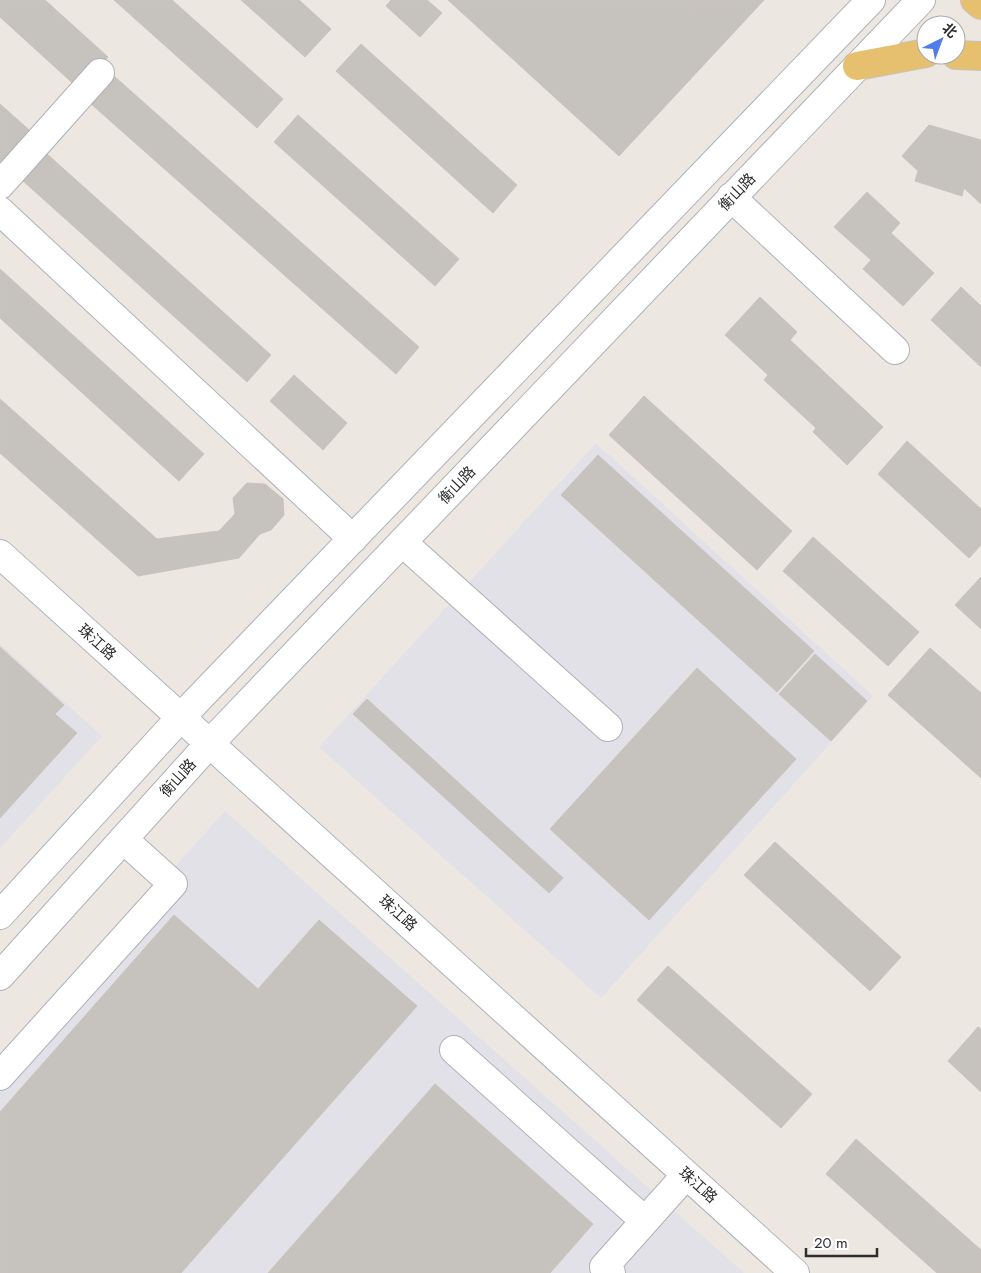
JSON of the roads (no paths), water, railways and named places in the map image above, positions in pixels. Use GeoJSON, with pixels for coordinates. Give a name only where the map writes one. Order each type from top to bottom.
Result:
{"type":"FeatureCollection","features":[{"type":"Feature","properties":{"kind":"main road"},"geometry":{"type":"LineString","coordinates":[[975,0],[981,5]]}},
{"type":"Feature","properties":{"kind":"main road"},"geometry":{"type":"LineString","coordinates":[[858,66],[916,55]]}},
{"type":"Feature","properties":{"kind":"main road"},"geometry":{"type":"LineString","coordinates":[[966,55],[981,56]]}},
{"type":"Feature","properties":{"kind":"street"},"geometry":{"type":"LineString","coordinates":[[836,34],[842,0]]}},
{"type":"Feature","properties":{"kind":"street"},"geometry":{"type":"LineString","coordinates":[[0,915],[181,718],[836,34],[871,0]]}},
{"type":"Feature","properties":{"kind":"street","name":"衡山路"},"geometry":{"type":"LineString","coordinates":[[0,976],[210,743],[922,0]]}},
{"type":"Feature","properties":{"kind":"street"},"geometry":{"type":"LineString","coordinates":[[0,185],[100,73]]}},
{"type":"Feature","properties":{"kind":"street"},"geometry":{"type":"LineString","coordinates":[[731,198],[895,350]]}},
{"type":"Feature","properties":{"kind":"street"},"geometry":{"type":"LineString","coordinates":[[0,211],[353,539]]}},
{"type":"Feature","properties":{"kind":"street"},"geometry":{"type":"LineString","coordinates":[[402,542],[608,727]]}},
{"type":"Feature","properties":{"kind":"street","name":"珠江路"},"geometry":{"type":"LineString","coordinates":[[0,554],[795,1273]]}},
{"type":"Feature","properties":{"kind":"street"},"geometry":{"type":"LineString","coordinates":[[0,1076],[173,884],[124,838]]}},
{"type":"Feature","properties":{"kind":"street"},"geometry":{"type":"LineString","coordinates":[[454,1050],[645,1222]]}},
{"type":"Feature","properties":{"kind":"street"},"geometry":{"type":"LineString","coordinates":[[611,1273],[604,1267],[686,1175]]}}]}
